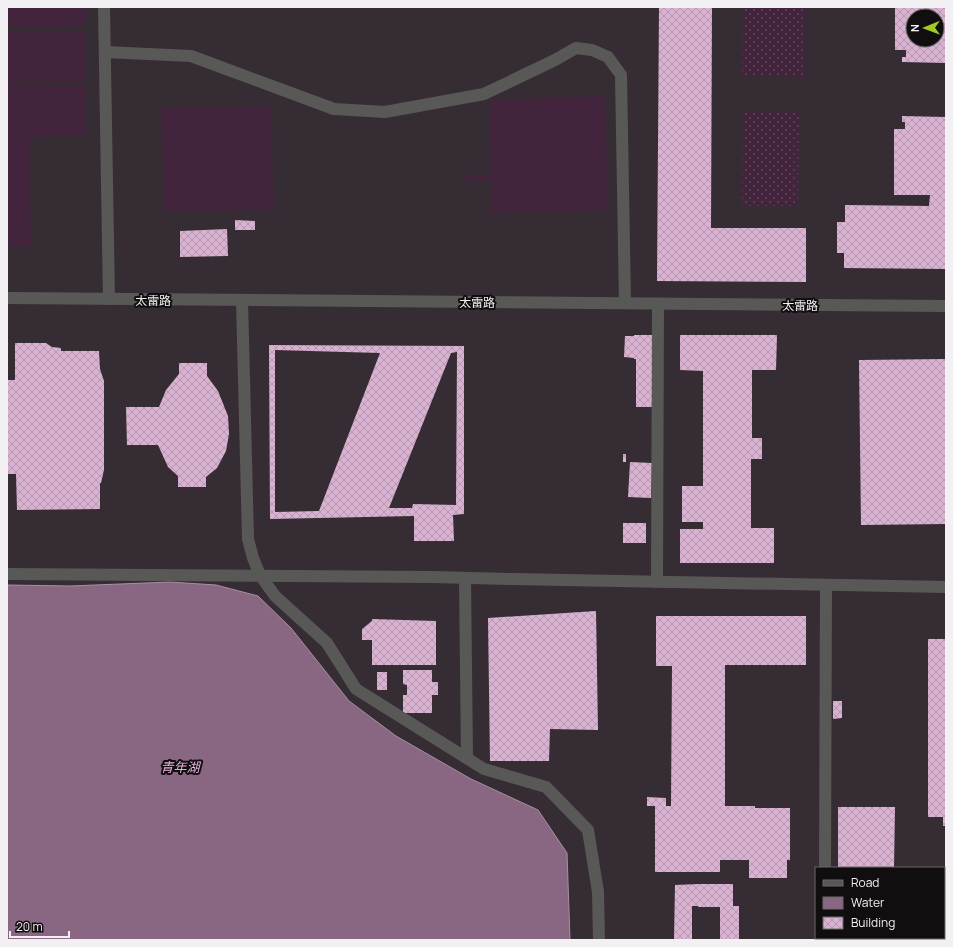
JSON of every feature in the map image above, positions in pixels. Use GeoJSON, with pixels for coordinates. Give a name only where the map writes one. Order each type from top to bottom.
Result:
{"type":"FeatureCollection","features":[{"type":"Feature","properties":{"kind":"street"},"geometry":{"type":"LineString","coordinates":[[104,7],[109,299]]}},
{"type":"Feature","properties":{"kind":"street"},"geometry":{"type":"LineString","coordinates":[[105,52],[191,56],[334,109],[385,112],[484,94],[555,60],[576,48],[592,50],[608,57],[621,75],[625,304]]}},
{"type":"Feature","properties":{"kind":"street","name":"太雷路"},"geometry":{"type":"LineString","coordinates":[[7,298],[946,306]]}},
{"type":"Feature","properties":{"kind":"street"},"geometry":{"type":"LineString","coordinates":[[242,300],[248,539],[253,558],[260,575],[275,596],[327,643],[356,690],[484,769],[546,788],[588,830],[598,892],[599,940]]}},
{"type":"Feature","properties":{"kind":"street"},"geometry":{"type":"LineString","coordinates":[[657,582],[658,304]]}},
{"type":"Feature","properties":{"kind":"street"},"geometry":{"type":"LineString","coordinates":[[7,574],[260,575],[946,587]]}},
{"type":"Feature","properties":{"kind":"street"},"geometry":{"type":"LineString","coordinates":[[465,578],[467,758]]}},
{"type":"Feature","properties":{"kind":"street"},"geometry":{"type":"LineString","coordinates":[[825,867],[826,584]]}},
{"type":"Feature","properties":{"kind":"shaded area"},"geometry":{"type":"Polygon","coordinates":[[[7,7],[946,7],[946,940],[7,940],[7,7]]]}},
{"type":"Feature","properties":{"kind":"shaded area"},"geometry":{"type":"Polygon","coordinates":[[[7,7],[85,7],[86,26],[7,28],[7,7]]]}},
{"type":"Feature","properties":{"kind":"shaded area"},"geometry":{"type":"Polygon","coordinates":[[[743,7],[805,7],[805,77],[742,76],[743,7]]]}},
{"type":"Feature","properties":{"kind":"shaded area"},"geometry":{"type":"Polygon","coordinates":[[[85,31],[86,81],[7,83],[7,32],[85,31]]]}},
{"type":"Feature","properties":{"kind":"shaded area"},"geometry":{"type":"Polygon","coordinates":[[[85,85],[86,135],[29,137],[31,246],[7,247],[7,86],[85,85]]]}},
{"type":"Feature","properties":{"kind":"shaded area"},"geometry":{"type":"Polygon","coordinates":[[[605,96],[608,210],[492,213],[491,181],[466,182],[465,175],[491,174],[489,100],[605,96]]]}},
{"type":"Feature","properties":{"kind":"shaded area"},"geometry":{"type":"Polygon","coordinates":[[[272,106],[273,210],[163,211],[162,108],[272,106]]]}},
{"type":"Feature","properties":{"kind":"shaded area"},"geometry":{"type":"Polygon","coordinates":[[[743,111],[799,111],[798,206],[742,206],[743,111]]]}},
{"type":"Feature","properties":{"kind":"water","name":"青年湖"},"geometry":{"type":"Polygon","coordinates":[[[170,582],[216,585],[258,596],[291,628],[349,701],[396,736],[471,779],[538,810],[567,853],[570,940],[7,940],[7,585],[70,586],[170,582]]]}},
{"type":"Feature","properties":{"kind":"building"},"geometry":{"type":"Polygon","coordinates":[[[659,7],[712,7],[711,228],[806,228],[806,282],[657,281],[659,7]]]}},
{"type":"Feature","properties":{"kind":"building"},"geometry":{"type":"Polygon","coordinates":[[[895,7],[946,7],[946,63],[902,62],[902,57],[906,57],[906,50],[895,50],[895,7]]]}},
{"type":"Feature","properties":{"kind":"building"},"geometry":{"type":"Polygon","coordinates":[[[902,116],[946,117],[946,269],[844,268],[844,253],[837,253],[837,222],[845,222],[845,205],[929,206],[930,195],[894,195],[894,129],[905,129],[905,122],[902,122],[902,116]]]}},
{"type":"Feature","properties":{"kind":"building"},"geometry":{"type":"Polygon","coordinates":[[[235,220],[255,221],[255,230],[235,230],[235,220]]]}},
{"type":"Feature","properties":{"kind":"building"},"geometry":{"type":"Polygon","coordinates":[[[227,229],[228,256],[180,257],[180,231],[227,229]]]}},
{"type":"Feature","properties":{"kind":"building"},"geometry":{"type":"Polygon","coordinates":[[[656,335],[653,407],[636,407],[636,359],[624,357],[625,336],[656,335]]]}},
{"type":"Feature","properties":{"kind":"building"},"geometry":{"type":"Polygon","coordinates":[[[680,335],[777,335],[776,370],[752,370],[752,438],[762,438],[762,459],[751,459],[751,528],[774,528],[774,563],[680,563],[680,529],[703,529],[703,522],[682,522],[682,486],[703,486],[703,371],[680,370],[680,335]]]}},
{"type":"Feature","properties":{"kind":"building"},"geometry":{"type":"Polygon","coordinates":[[[15,343],[46,343],[52,347],[61,348],[61,351],[99,351],[100,369],[104,381],[104,470],[100,483],[100,509],[17,510],[16,474],[7,474],[7,380],[15,380],[15,343]]]}},
{"type":"Feature","properties":{"kind":"building"},"geometry":{"type":"Polygon","coordinates":[[[269,345],[464,346],[464,514],[453,515],[454,541],[414,541],[414,516],[270,519],[269,345]],[[275,350],[275,512],[319,511],[380,353],[275,350]],[[457,352],[451,353],[389,508],[412,508],[413,504],[456,505],[457,352]]]}},
{"type":"Feature","properties":{"kind":"building"},"geometry":{"type":"Polygon","coordinates":[[[946,359],[946,524],[861,525],[859,360],[946,359]]]}},
{"type":"Feature","properties":{"kind":"building"},"geometry":{"type":"Polygon","coordinates":[[[179,363],[207,363],[207,376],[218,391],[228,416],[229,434],[226,451],[217,468],[206,477],[206,487],[178,487],[178,476],[168,467],[158,445],[127,445],[126,407],[159,407],[166,390],[179,374],[179,363]]]}},
{"type":"Feature","properties":{"kind":"building"},"geometry":{"type":"Polygon","coordinates":[[[623,454],[626,454],[626,462],[623,462],[623,454]]]}},
{"type":"Feature","properties":{"kind":"building"},"geometry":{"type":"Polygon","coordinates":[[[630,462],[652,463],[651,498],[628,497],[630,462]]]}},
{"type":"Feature","properties":{"kind":"building"},"geometry":{"type":"Polygon","coordinates":[[[623,523],[646,523],[646,543],[623,543],[623,523]]]}},
{"type":"Feature","properties":{"kind":"building"},"geometry":{"type":"Polygon","coordinates":[[[596,611],[598,730],[550,729],[549,761],[490,761],[488,618],[596,611]]]}},
{"type":"Feature","properties":{"kind":"building"},"geometry":{"type":"Polygon","coordinates":[[[656,616],[806,616],[806,665],[725,665],[725,806],[790,808],[790,860],[787,860],[787,878],[749,878],[749,860],[720,860],[720,872],[655,872],[655,806],[647,806],[647,797],[666,798],[666,806],[671,806],[672,666],[656,666],[656,616]]]}},
{"type":"Feature","properties":{"kind":"building"},"geometry":{"type":"Polygon","coordinates":[[[372,619],[436,621],[436,665],[372,665],[372,640],[362,640],[362,629],[372,621],[372,619]]]}},
{"type":"Feature","properties":{"kind":"building"},"geometry":{"type":"Polygon","coordinates":[[[928,639],[946,639],[946,826],[943,826],[943,817],[928,817],[928,639]]]}},
{"type":"Feature","properties":{"kind":"building"},"geometry":{"type":"Polygon","coordinates":[[[403,670],[432,670],[432,682],[438,682],[438,695],[432,695],[432,713],[403,713],[403,695],[407,695],[407,685],[403,684],[403,670]]]}},
{"type":"Feature","properties":{"kind":"building"},"geometry":{"type":"Polygon","coordinates":[[[377,672],[387,672],[387,690],[377,690],[377,672]]]}},
{"type":"Feature","properties":{"kind":"building"},"geometry":{"type":"Polygon","coordinates":[[[833,701],[842,701],[842,718],[833,719],[833,701]]]}},
{"type":"Feature","properties":{"kind":"building"},"geometry":{"type":"Polygon","coordinates":[[[838,807],[895,807],[894,867],[838,867],[838,807]]]}},
{"type":"Feature","properties":{"kind":"building"},"geometry":{"type":"Polygon","coordinates":[[[733,884],[733,906],[739,906],[739,939],[720,939],[720,907],[692,906],[692,940],[674,940],[675,885],[733,884]]]}},
{"type":"Feature","properties":{"kind":"building"},"geometry":{"type":"Polygon","coordinates":[[[837,939],[894,939],[894,940],[837,939]]]}}]}
